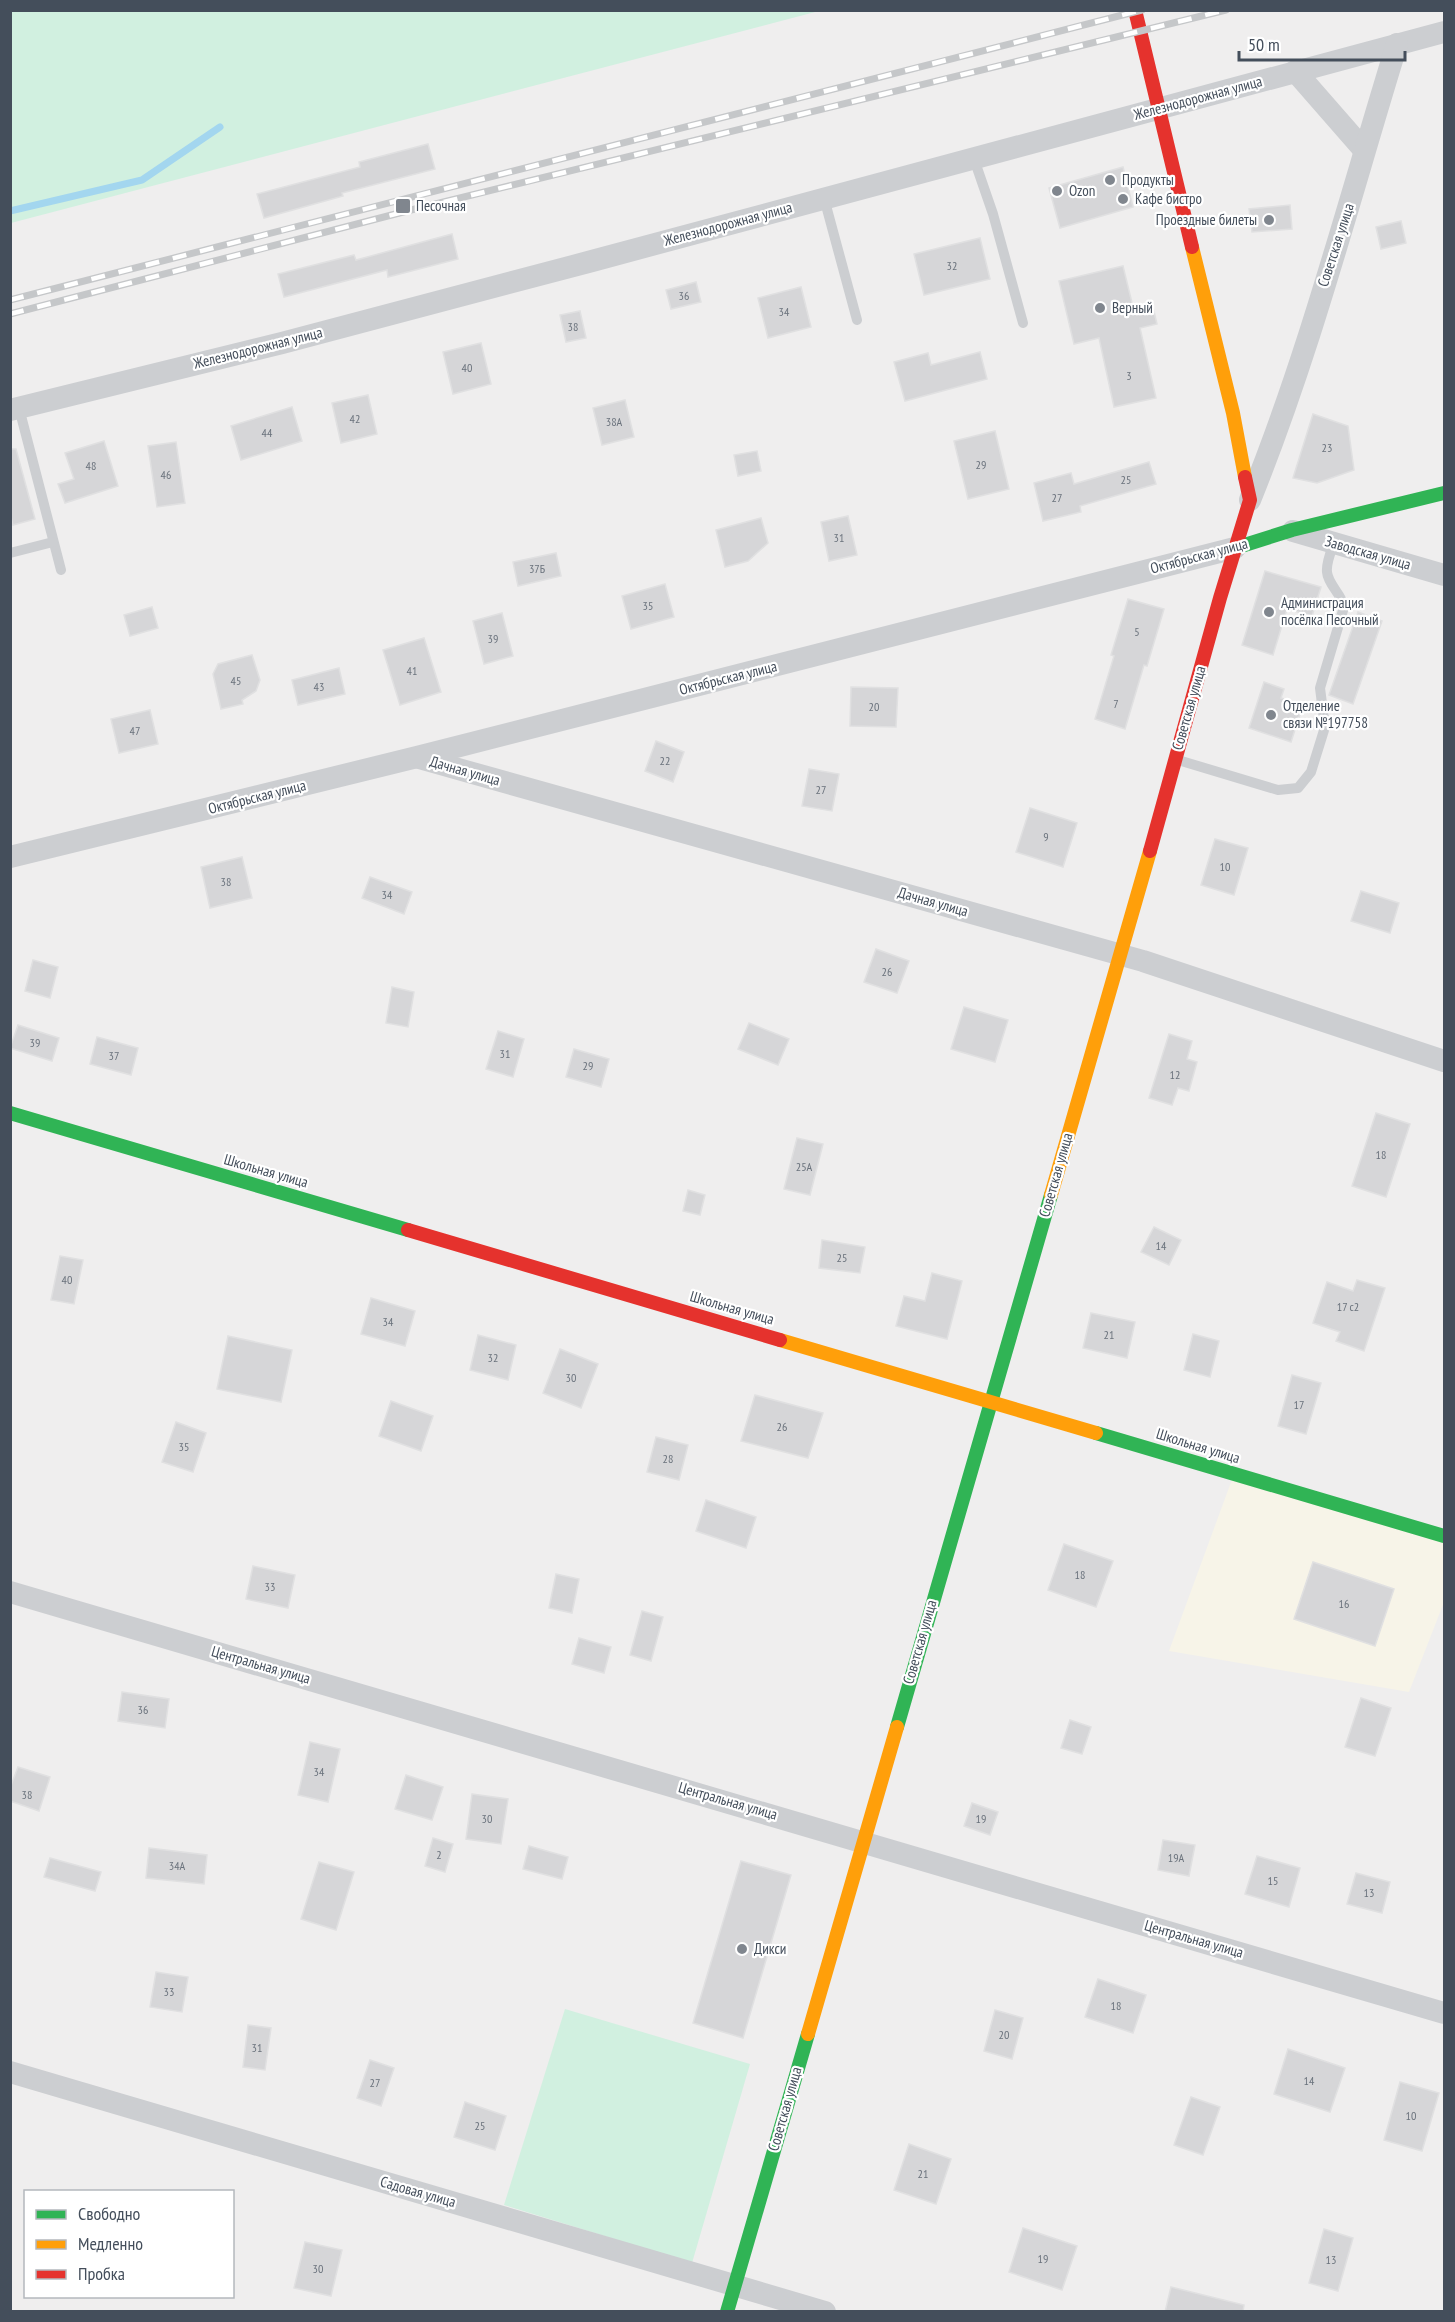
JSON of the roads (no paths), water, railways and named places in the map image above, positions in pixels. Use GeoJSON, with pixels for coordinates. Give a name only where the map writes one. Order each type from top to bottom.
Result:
{"type":"FeatureCollection","features":[{"type":"Feature","properties":{"kind":"main road"},"geometry":{"type":"LineString","coordinates":[[1135,10],[1233,413],[1250,500]]}},
{"type":"Feature","properties":{"kind":"main road","name":"Октябрьская улица"},"geometry":{"type":"LineString","coordinates":[[1235,548],[1292,531],[1444,493]]}},
{"type":"Feature","properties":{"kind":"main road","name":"Советская улица"},"geometry":{"type":"LineString","coordinates":[[727,2312],[1121,954],[1250,500]]}},
{"type":"Feature","properties":{"kind":"main road","name":"Школьная улица"},"geometry":{"type":"LineString","coordinates":[[10,1113],[1444,1536]]}},
{"type":"Feature","properties":{"kind":"street","name":"Железнодорожная улица"},"geometry":{"type":"LineString","coordinates":[[15,409],[282,343],[1444,32]]}},
{"type":"Feature","properties":{"kind":"street","name":"Советская улица"},"geometry":{"type":"LineString","coordinates":[[1250,500],[1270,449],[1350,203],[1397,44]]}},
{"type":"Feature","properties":{"kind":"street"},"geometry":{"type":"LineString","coordinates":[[1295,71],[1364,150]]}},
{"type":"Feature","properties":{"kind":"street","name":"Заводская улица"},"geometry":{"type":"LineString","coordinates":[[1292,531],[1444,575]]}},
{"type":"Feature","properties":{"kind":"street","name":"Октябрьская улица"},"geometry":{"type":"LineString","coordinates":[[10,857],[417,757],[1235,548]]}},
{"type":"Feature","properties":{"kind":"street","name":"Дачная улица"},"geometry":{"type":"LineString","coordinates":[[417,757],[1121,954],[1444,1061]]}},
{"type":"Feature","properties":{"kind":"street","name":"Центральная улица"},"geometry":{"type":"LineString","coordinates":[[10,1592],[1444,2013]]}},
{"type":"Feature","properties":{"kind":"street","name":"Садовая улица"},"geometry":{"type":"LineString","coordinates":[[10,2072],[825,2312]]}},
{"type":"Feature","properties":{"kind":"lane"},"geometry":{"type":"LineString","coordinates":[[974,159],[993,214],[1023,323]]}},
{"type":"Feature","properties":{"kind":"lane"},"geometry":{"type":"LineString","coordinates":[[825,198],[857,320]]}},
{"type":"Feature","properties":{"kind":"lane"},"geometry":{"type":"LineString","coordinates":[[15,409],[61,570]]}},
{"type":"Feature","properties":{"kind":"lane"},"geometry":{"type":"LineString","coordinates":[[10,553],[53,542]]}},
{"type":"Feature","properties":{"kind":"lane"},"geometry":{"type":"LineString","coordinates":[[1175,759],[1278,790],[1298,788],[1311,772],[1325,727],[1320,688],[1344,607],[1343,599],[1331,582],[1327,570],[1334,543]]}},
{"type":"Feature","properties":{"kind":"waterway"},"geometry":{"type":"LineString","coordinates":[[10,211],[142,180],[220,127]]}},
{"type":"Feature","properties":{"kind":"railway"},"geometry":{"type":"LineString","coordinates":[[10,300],[1142,10]]}},
{"type":"Feature","properties":{"kind":"railway"},"geometry":{"type":"LineString","coordinates":[[10,314],[407,211],[1226,10]]}},
{"type":"Feature","properties":{"kind":"place","name":"Продукты"},"geometry":{"type":"Point","coordinates":[1110,180]}},
{"type":"Feature","properties":{"kind":"place","name":"Ozon"},"geometry":{"type":"Point","coordinates":[1057,191]}},
{"type":"Feature","properties":{"kind":"place","name":"Кафе бистро"},"geometry":{"type":"Point","coordinates":[1123,199]}},
{"type":"Feature","properties":{"kind":"place","name":"Песочная"},"geometry":{"type":"Point","coordinates":[403,206]}},
{"type":"Feature","properties":{"kind":"place","name":"Проездные билеты"},"geometry":{"type":"Point","coordinates":[1269,220]}},
{"type":"Feature","properties":{"kind":"place","name":"Верный"},"geometry":{"type":"Point","coordinates":[1100,308]}},
{"type":"Feature","properties":{"kind":"place","name":"Администрация посёлка Песочный"},"geometry":{"type":"Point","coordinates":[1269,612]}},
{"type":"Feature","properties":{"kind":"place","name":"Отделение связи №197758"},"geometry":{"type":"Point","coordinates":[1271,715]}},
{"type":"Feature","properties":{"kind":"place","name":"Дикси"},"geometry":{"type":"Point","coordinates":[742,1949]}}]}
